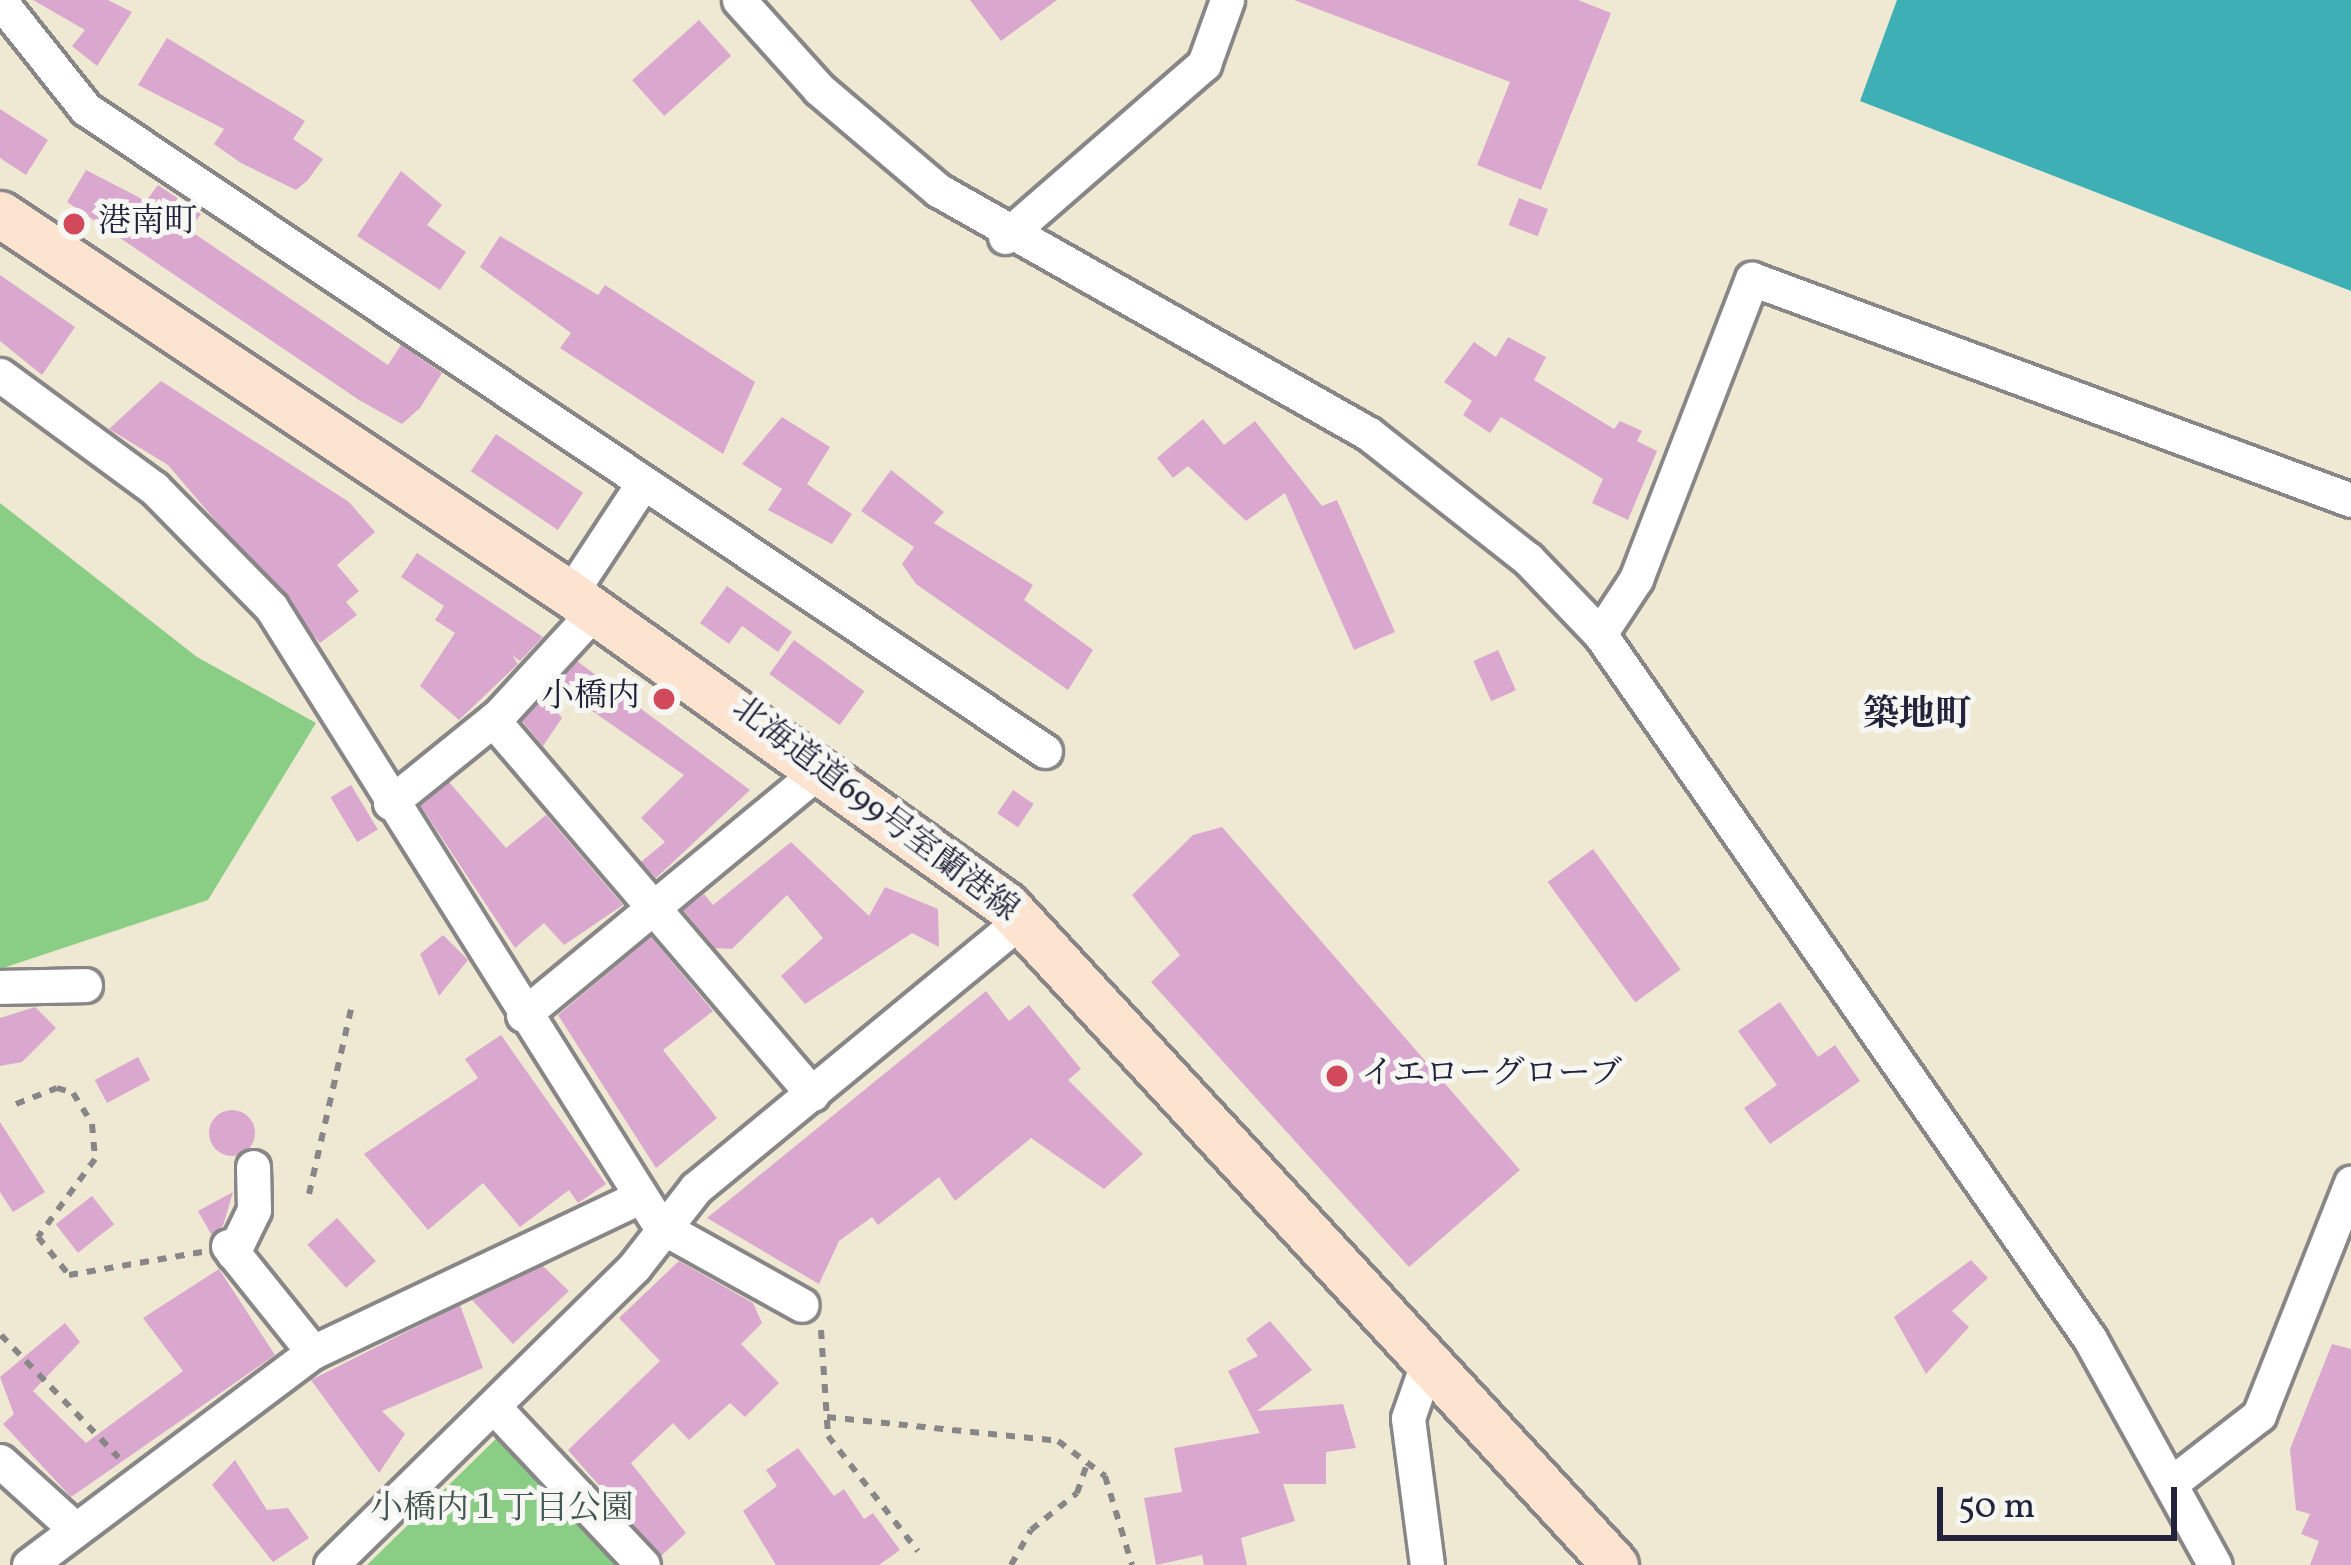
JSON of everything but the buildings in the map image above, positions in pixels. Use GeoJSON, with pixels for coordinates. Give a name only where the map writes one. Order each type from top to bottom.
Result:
{"type":"FeatureCollection","features":[{"type":"Feature","properties":{"kind":"main road","name":"北海道道699号室蘭港線"},"geometry":{"type":"LineString","coordinates":[[0,214],[823,768],[1022,920],[1615,1565]]}},
{"type":"Feature","properties":{"kind":"street"},"geometry":{"type":"LineString","coordinates":[[739,0],[819,89],[1005,237],[1369,434],[1528,559],[1600,634],[1949,1131],[2174,1481],[2215,1565]]}},
{"type":"Feature","properties":{"kind":"street"},"geometry":{"type":"LineString","coordinates":[[1005,237],[1204,64],[1227,0]]}},
{"type":"Feature","properties":{"kind":"street"},"geometry":{"type":"LineString","coordinates":[[0,2],[86,110],[1045,751]]}},
{"type":"Feature","properties":{"kind":"street"},"geometry":{"type":"LineString","coordinates":[[1600,634],[1636,579],[1752,279],[2351,500]]}},
{"type":"Feature","properties":{"kind":"street"},"geometry":{"type":"LineString","coordinates":[[0,375],[220,546],[271,607],[523,1015],[661,1226],[812,1318]]}},
{"type":"Feature","properties":{"kind":"street"},"geometry":{"type":"LineString","coordinates":[[390,803],[493,720],[583,603],[643,483]]}},
{"type":"Feature","properties":{"kind":"street"},"geometry":{"type":"LineString","coordinates":[[493,720],[812,1094]]}},
{"type":"Feature","properties":{"kind":"street"},"geometry":{"type":"LineString","coordinates":[[523,1015],[823,768]]}},
{"type":"Feature","properties":{"kind":"street"},"geometry":{"type":"LineString","coordinates":[[331,1565],[635,1266],[661,1226],[1022,920]]}},
{"type":"Feature","properties":{"kind":"street"},"geometry":{"type":"LineString","coordinates":[[0,987],[85,985]]}},
{"type":"Feature","properties":{"kind":"street"},"geometry":{"type":"LineString","coordinates":[[253,1167],[254,1210],[230,1250],[313,1352]]}},
{"type":"Feature","properties":{"kind":"street"},"geometry":{"type":"LineString","coordinates":[[2174,1481],[2259,1414],[2351,1184]]}},
{"type":"Feature","properties":{"kind":"street"},"geometry":{"type":"LineString","coordinates":[[28,1565],[313,1352],[641,1196]]}},
{"type":"Feature","properties":{"kind":"street"},"geometry":{"type":"LineString","coordinates":[[1427,1565],[1408,1418],[1429,1358]]}},
{"type":"Feature","properties":{"kind":"street"},"geometry":{"type":"LineString","coordinates":[[494,1406],[643,1565]]}},
{"type":"Feature","properties":{"kind":"street"},"geometry":{"type":"LineString","coordinates":[[0,1462],[74,1528]]}},
{"type":"Feature","properties":{"kind":"path"},"geometry":{"type":"LineString","coordinates":[[309,1194],[352,1004]]}},
{"type":"Feature","properties":{"kind":"path"},"geometry":{"type":"LineString","coordinates":[[16,1104],[57,1088],[73,1093],[92,1124],[95,1159],[38,1237],[69,1275],[230,1250]]}},
{"type":"Feature","properties":{"kind":"path"},"geometry":{"type":"LineString","coordinates":[[812,1318],[827,1417],[843,1464],[918,1552]]}},
{"type":"Feature","properties":{"kind":"path"},"geometry":{"type":"LineString","coordinates":[[1,1335],[139,1481]]}},
{"type":"Feature","properties":{"kind":"path"},"geometry":{"type":"LineString","coordinates":[[827,1417],[1058,1441],[1088,1461],[1124,1513],[1132,1565]]}},
{"type":"Feature","properties":{"kind":"path"},"geometry":{"type":"LineString","coordinates":[[1011,1565],[1031,1530],[1077,1493],[1088,1461]]}},
{"type":"Feature","properties":{"kind":"green space"},"geometry":{"type":"Polygon","coordinates":[[[0,503],[197,657],[316,723],[208,900],[0,969],[0,503]]]}},
{"type":"Feature","properties":{"kind":"green space","name":"小橋内１丁目公園"},"geometry":{"type":"Polygon","coordinates":[[[503,1432],[630,1565],[367,1565],[503,1432]]]}},
{"type":"Feature","properties":{"kind":"water"},"geometry":{"type":"Polygon","coordinates":[[[1897,0],[2351,0],[2351,291],[1860,101],[1897,0]]]}},
{"type":"Feature","properties":{"kind":"place","name":"港南町"},"geometry":{"type":"Point","coordinates":[74,224]}},
{"type":"Feature","properties":{"kind":"place","name":"小橋内"},"geometry":{"type":"Point","coordinates":[664,699]}},
{"type":"Feature","properties":{"kind":"place","name":"イエローグローブ"},"geometry":{"type":"Point","coordinates":[1337,1076]}},
{"type":"Feature","properties":{"kind":"district","name":"築地町"},"geometry":{"type":"Point","coordinates":[1917,717]}}]}
